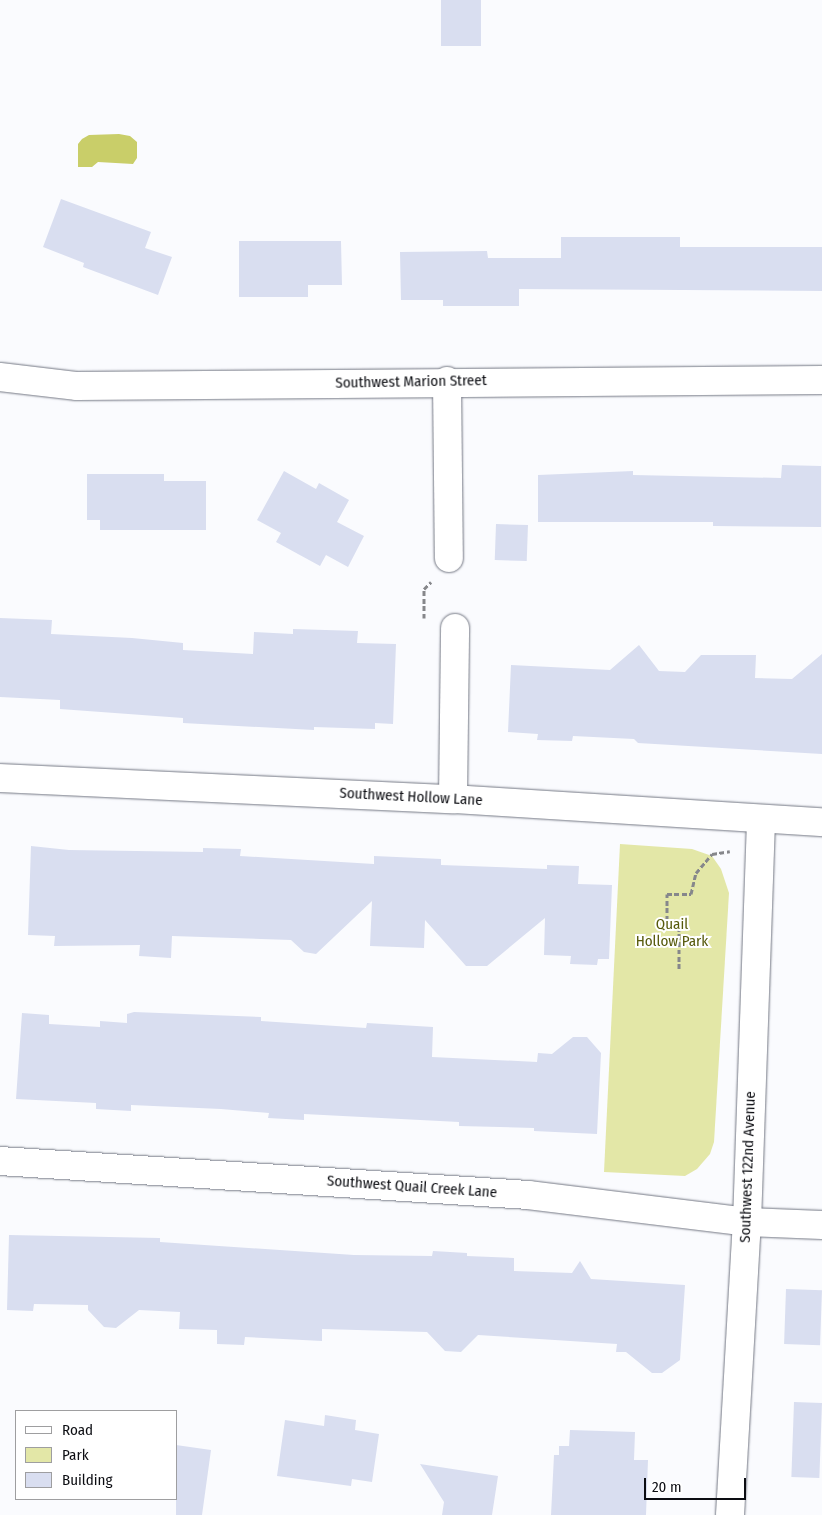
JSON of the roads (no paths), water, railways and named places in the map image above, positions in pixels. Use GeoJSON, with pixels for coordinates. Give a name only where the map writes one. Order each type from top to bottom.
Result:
{"type":"FeatureCollection","features":[{"type":"Feature","properties":{"kind":"street","name":"Southwest Marion Street"},"geometry":{"type":"LineString","coordinates":[[0,377],[77,386],[447,381],[822,380]]}},
{"type":"Feature","properties":{"kind":"street"},"geometry":{"type":"LineString","coordinates":[[447,381],[449,558]]}},
{"type":"Feature","properties":{"kind":"street"},"geometry":{"type":"LineString","coordinates":[[453,799],[455,628]]}},
{"type":"Feature","properties":{"kind":"street","name":"Southwest Hollow Lane"},"geometry":{"type":"LineString","coordinates":[[0,778],[453,799],[822,822]]}},
{"type":"Feature","properties":{"kind":"street","name":"Southwest 122nd Avenue"},"geometry":{"type":"LineString","coordinates":[[730,1515],[746,1222],[761,819]]}},
{"type":"Feature","properties":{"kind":"street","name":"Southwest Quail Creek Lane"},"geometry":{"type":"LineString","coordinates":[[0,1161],[528,1195],[746,1222],[822,1225]]}},
{"type":"Feature","properties":{"kind":"park label","name":"Quail Hollow Park"},"geometry":{"type":"Point","coordinates":[672,932]}}]}
